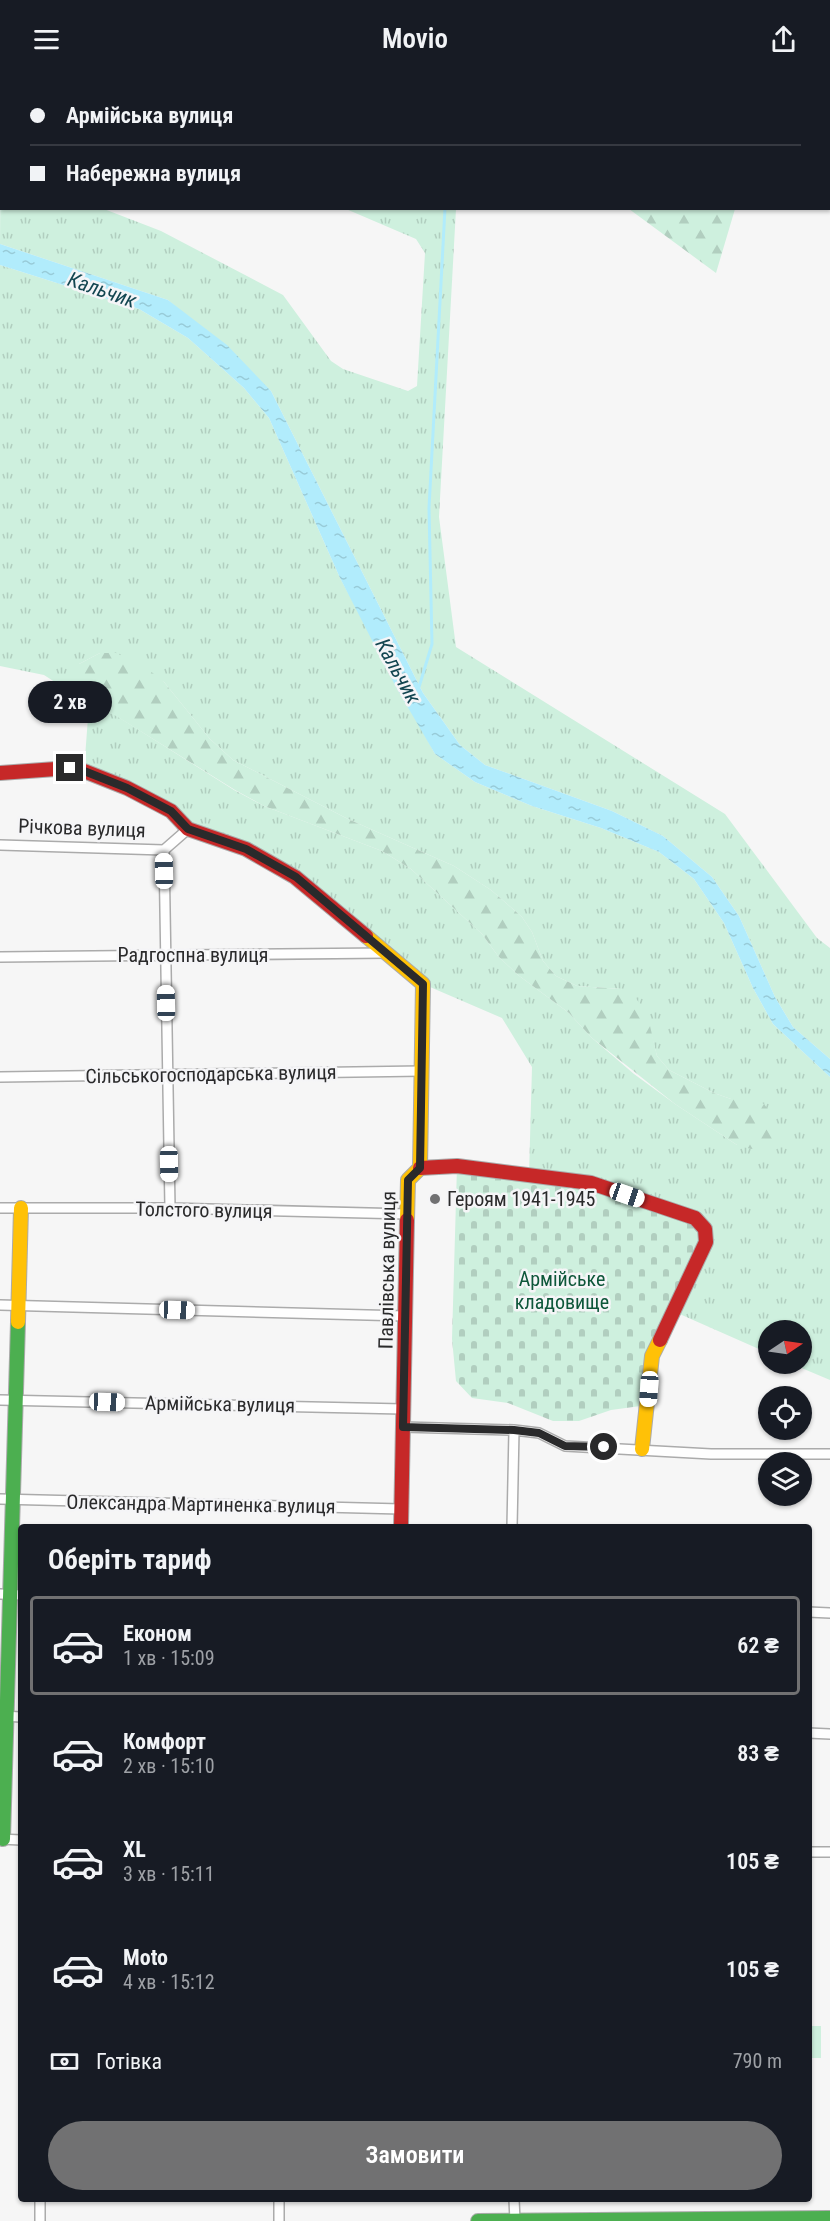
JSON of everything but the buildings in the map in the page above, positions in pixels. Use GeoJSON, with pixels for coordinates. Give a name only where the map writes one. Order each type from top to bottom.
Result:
{"type":"FeatureCollection","features":[{"type":"Feature","properties":{"kind":"street"},"geometry":{"type":"LineString","coordinates":[[0,773],[57,768],[84,771],[127,788],[171,811],[188,829],[246,849],[296,877],[387,953]]}},
{"type":"Feature","properties":{"kind":"street"},"geometry":{"type":"LineString","coordinates":[[170,1208],[164,850],[188,829]]}},
{"type":"Feature","properties":{"kind":"street","name":"Річкова вулиця"},"geometry":{"type":"LineString","coordinates":[[0,845],[164,850]]}},
{"type":"Feature","properties":{"kind":"street","name":"Радгоспна вулиця"},"geometry":{"type":"LineString","coordinates":[[0,957],[387,953]]}},
{"type":"Feature","properties":{"kind":"street","name":"Павлівська вулиця"},"geometry":{"type":"LineString","coordinates":[[387,953],[423,984],[420,1168],[408,1180],[401,1524]]}},
{"type":"Feature","properties":{"kind":"street","name":"Сільськогосподарська вулиця"},"geometry":{"type":"LineString","coordinates":[[0,1077],[422,1071]]}},
{"type":"Feature","properties":{"kind":"street"},"geometry":{"type":"LineString","coordinates":[[420,1168],[457,1166],[591,1183],[696,1218],[705,1229],[706,1242],[675,1311],[651,1356],[642,1449]]}},
{"type":"Feature","properties":{"kind":"street","name":"Толстого вулиця"},"geometry":{"type":"LineString","coordinates":[[0,1208],[170,1208],[407,1214]]}},
{"type":"Feature","properties":{"kind":"street"},"geometry":{"type":"LineString","coordinates":[[18,1839],[2,1839],[9,1716],[10,1594],[6,1499],[15,1400],[21,1208]]}},
{"type":"Feature","properties":{"kind":"street"},"geometry":{"type":"LineString","coordinates":[[0,1305],[405,1316]]}},
{"type":"Feature","properties":{"kind":"street","name":"Армійська вулиця"},"geometry":{"type":"LineString","coordinates":[[0,1400],[403,1409]]}},
{"type":"Feature","properties":{"kind":"street"},"geometry":{"type":"LineString","coordinates":[[403,1427],[514,1430],[539,1433],[565,1446],[711,1454],[830,1454]]}},
{"type":"Feature","properties":{"kind":"street"},"geometry":{"type":"LineString","coordinates":[[512,1524],[514,1430]]}},
{"type":"Feature","properties":{"kind":"street","name":"Олександра Мартиненка вулиця"},"geometry":{"type":"LineString","coordinates":[[6,1499],[401,1509]]}},
{"type":"Feature","properties":{"kind":"street"},"geometry":{"type":"LineString","coordinates":[[812,1612],[830,1613]]}},
{"type":"Feature","properties":{"kind":"street"},"geometry":{"type":"LineString","coordinates":[[812,1733],[830,1734]]}},
{"type":"Feature","properties":{"kind":"street"},"geometry":{"type":"LineString","coordinates":[[812,1852],[830,1852]]}},
{"type":"Feature","properties":{"kind":"street"},"geometry":{"type":"LineString","coordinates":[[40,2202],[40,2221]]}},
{"type":"Feature","properties":{"kind":"street"},"geometry":{"type":"LineString","coordinates":[[279,2202],[279,2221]]}},
{"type":"Feature","properties":{"kind":"street"},"geometry":{"type":"LineString","coordinates":[[514,2202],[515,2221]]}},
{"type":"Feature","properties":{"kind":"street"},"geometry":{"type":"LineString","coordinates":[[478,2221],[830,2218]]}},
{"type":"Feature","properties":{"kind":"green space"},"geometry":{"type":"Polygon","coordinates":[[[0,210],[107,210],[161,231],[283,295],[331,361],[343,369],[408,391],[417,386],[425,253],[416,239],[348,210],[456,210],[439,517],[456,647],[725,814],[817,938],[830,948],[830,1059],[793,1027],[775,997],[739,916],[712,877],[663,836],[612,811],[485,765],[460,745],[423,693],[271,391],[168,300],[0,244],[0,210]]]}},
{"type":"Feature","properties":{"kind":"green space"},"geometry":{"type":"Polygon","coordinates":[[[630,210],[735,210],[716,273],[630,210]]]}},
{"type":"Feature","properties":{"kind":"green space"},"geometry":{"type":"Polygon","coordinates":[[[0,265],[139,309],[188,338],[244,388],[269,418],[340,578],[435,754],[475,782],[532,806],[601,828],[659,852],[694,879],[724,923],[753,988],[773,1024],[830,1077],[830,1380],[812,1372],[812,1320],[758,1320],[758,1349],[675,1312],[529,1175],[532,1067],[502,1018],[423,984],[295,877],[188,829],[171,811],[84,771],[89,704],[44,675],[0,666],[0,265]],[[100,653],[79,664],[85,696],[234,790],[264,806],[382,851],[411,869],[482,934],[498,956],[518,975],[569,1013],[592,1038],[634,1074],[737,1145],[749,1099],[731,1099],[714,1093],[669,1070],[657,1056],[652,1037],[621,989],[577,986],[556,976],[543,961],[532,932],[522,917],[491,890],[454,866],[348,819],[233,760],[210,739],[164,682],[100,653]]]}},
{"type":"Feature","properties":{"kind":"green space"},"geometry":{"type":"Polygon","coordinates":[[[100,653],[116,653],[144,666],[164,682],[210,739],[233,760],[348,819],[454,866],[491,890],[522,917],[532,932],[543,961],[556,976],[577,986],[621,989],[634,996],[647,1013],[657,1056],[669,1070],[714,1093],[731,1099],[749,1099],[764,1104],[774,1118],[776,1130],[772,1141],[762,1147],[751,1149],[737,1145],[675,1104],[592,1038],[569,1013],[518,975],[498,956],[482,934],[411,869],[382,851],[264,806],[84,696],[76,685],[75,671],[79,664],[100,653]]]}},
{"type":"Feature","properties":{"kind":"green space","name":"Армійське кладовище"},"geometry":{"type":"Polygon","coordinates":[[[457,1166],[591,1183],[705,1229],[652,1356],[648,1405],[611,1410],[579,1421],[553,1421],[508,1403],[472,1398],[456,1381],[452,1339],[457,1166]]]}},
{"type":"Feature","properties":{"kind":"green space"},"geometry":{"type":"Polygon","coordinates":[[[812,2026],[821,2026],[821,2058],[812,2058],[812,2026]]]}},
{"type":"Feature","properties":{"kind":"water","name":"Кальчик"},"geometry":{"type":"Polygon","coordinates":[[[0,244],[168,300],[227,345],[271,391],[423,693],[460,745],[485,765],[612,811],[663,836],[712,877],[739,916],[775,997],[793,1027],[830,1059],[830,1077],[773,1024],[753,988],[724,923],[694,879],[659,852],[601,828],[532,806],[475,782],[435,754],[396,687],[340,578],[269,418],[244,388],[188,338],[139,309],[0,265],[0,244]]]}},
{"type":"Feature","properties":{"kind":"waterway","name":"Кальчик"},"geometry":{"type":"LineString","coordinates":[[419,687],[432,644],[429,508],[445,210]]}},
{"type":"Feature","properties":{"kind":"traffic: fast"},"geometry":{"type":"LineString","coordinates":[[3,1839],[18,1322]]}},
{"type":"Feature","properties":{"kind":"traffic: fast"},"geometry":{"type":"LineString","coordinates":[[478,2221],[830,2218]]}},
{"type":"Feature","properties":{"kind":"traffic: slow"},"geometry":{"type":"LineString","coordinates":[[366,936],[423,984],[420,1168],[408,1180],[407,1220]]}},
{"type":"Feature","properties":{"kind":"traffic: slow"},"geometry":{"type":"LineString","coordinates":[[18,1322],[21,1208]]}},
{"type":"Feature","properties":{"kind":"traffic: slow"},"geometry":{"type":"LineString","coordinates":[[642,1449],[652,1356],[660,1340]]}},
{"type":"Feature","properties":{"kind":"traffic: jam"},"geometry":{"type":"LineString","coordinates":[[0,773],[70,768],[84,771],[127,788],[171,811],[188,829],[246,849],[295,877],[366,936]]}},
{"type":"Feature","properties":{"kind":"traffic: jam"},"geometry":{"type":"LineString","coordinates":[[420,1168],[457,1166],[591,1183],[695,1218],[705,1229],[706,1242],[660,1340]]}},
{"type":"Feature","properties":{"kind":"traffic: jam"},"geometry":{"type":"LineString","coordinates":[[401,1524],[407,1220]]}},
{"type":"Feature","properties":{"kind":"place","name":"Героям 1941-1945"},"geometry":{"type":"Point","coordinates":[435,1199]}},
{"type":"Feature","properties":{"kind":"route"},"geometry":{"type":"LineString","coordinates":[[70,768],[84,771],[127,788],[171,811],[188,829],[246,849],[296,877],[423,984],[420,1168],[408,1180],[403,1427],[514,1430],[539,1433],[565,1446],[604,1447]]}}]}
